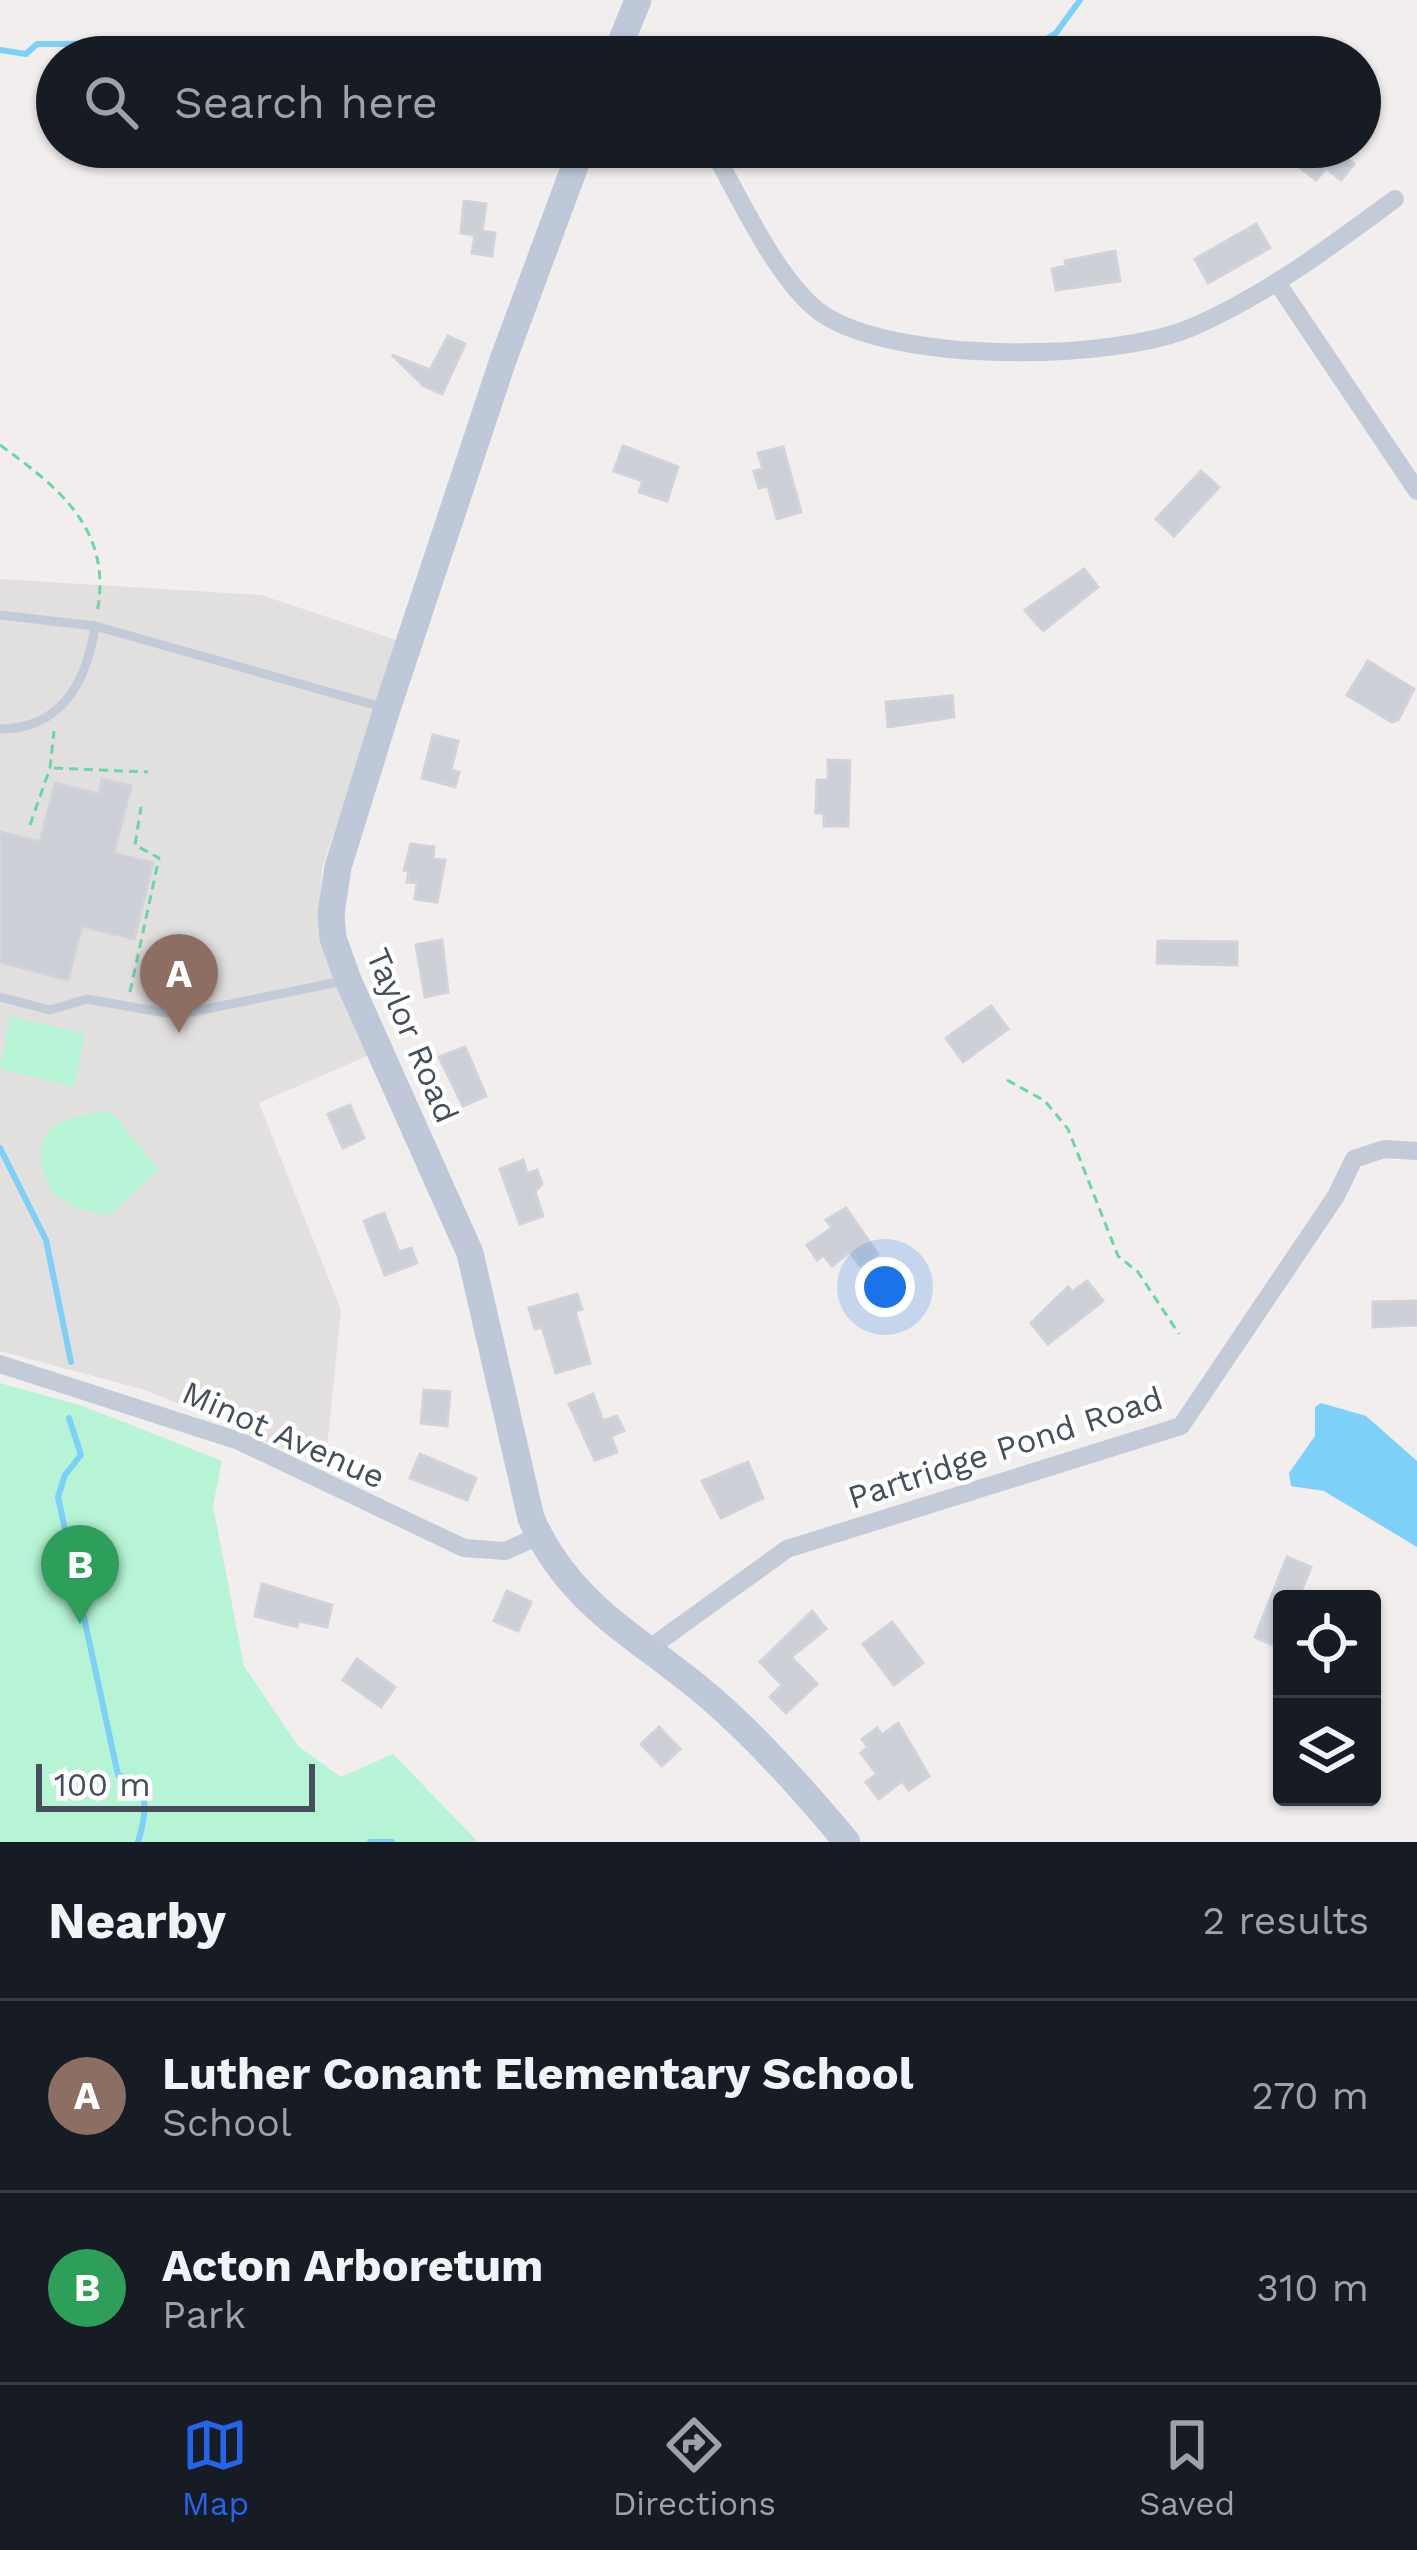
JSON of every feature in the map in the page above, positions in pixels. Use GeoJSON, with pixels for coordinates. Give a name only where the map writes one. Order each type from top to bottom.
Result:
{"type":"FeatureCollection","features":[{"type":"Feature","properties":{"kind":"street"},"geometry":{"type":"LineString","coordinates":[[629,36],[638,0]]}},
{"type":"Feature","properties":{"kind":"street","name":"Taylor Road"},"geometry":{"type":"LineString","coordinates":[[574,168],[503,360],[387,709],[333,891],[333,938],[470,1253],[539,1537],[581,1599],[713,1700],[783,1766],[847,1842]]}},
{"type":"Feature","properties":{"kind":"street"},"geometry":{"type":"LineString","coordinates":[[724,168],[790,283],[821,313],[856,332],[903,345],[1021,351],[1136,341],[1190,328],[1278,284],[1395,200]]}},
{"type":"Feature","properties":{"kind":"street"},"geometry":{"type":"LineString","coordinates":[[1278,284],[1417,491]]}},
{"type":"Feature","properties":{"kind":"street","name":"Partridge Pond Road"},"geometry":{"type":"LineString","coordinates":[[646,1650],[787,1549],[1180,1426],[1336,1196],[1354,1159],[1384,1149],[1417,1151]]}},
{"type":"Feature","properties":{"kind":"street","name":"Minot Avenue"},"geometry":{"type":"LineString","coordinates":[[0,1364],[239,1441],[464,1548],[505,1551],[539,1537]]}},
{"type":"Feature","properties":{"kind":"lane"},"geometry":{"type":"LineString","coordinates":[[0,615],[95,626],[275,673],[387,709]]}},
{"type":"Feature","properties":{"kind":"lane"},"geometry":{"type":"LineString","coordinates":[[0,729],[36,724],[57,712],[87,671],[95,626]]}},
{"type":"Feature","properties":{"kind":"lane"},"geometry":{"type":"LineString","coordinates":[[0,997],[50,1010],[87,999],[177,1015],[348,980]]}},
{"type":"Feature","properties":{"kind":"path"},"geometry":{"type":"LineString","coordinates":[[0,445],[73,503],[96,542],[103,585],[95,626]]}},
{"type":"Feature","properties":{"kind":"path"},"geometry":{"type":"LineString","coordinates":[[30,825],[50,768],[57,712]]}},
{"type":"Feature","properties":{"kind":"path"},"geometry":{"type":"LineString","coordinates":[[50,768],[148,772]]}},
{"type":"Feature","properties":{"kind":"path"},"geometry":{"type":"LineString","coordinates":[[127,1006],[159,858],[135,845],[141,807]]}},
{"type":"Feature","properties":{"kind":"path"},"geometry":{"type":"LineString","coordinates":[[1007,1079],[1045,1101],[1068,1129],[1118,1256],[1138,1272],[1179,1334]]}},
{"type":"Feature","properties":{"kind":"shaded area"},"geometry":{"type":"Polygon","coordinates":[[[0,579],[261,595],[399,641],[322,868],[320,902],[367,1056],[259,1103],[341,1310],[325,1466],[145,1390],[0,1351],[0,579]]]}},
{"type":"Feature","properties":{"kind":"green space"},"geometry":{"type":"Polygon","coordinates":[[[10,1016],[85,1034],[75,1087],[0,1069],[10,1016]]]}},
{"type":"Feature","properties":{"kind":"green space"},"geometry":{"type":"Polygon","coordinates":[[[111,1111],[159,1170],[108,1216],[77,1208],[53,1194],[41,1155],[42,1142],[59,1123],[111,1111]]]}},
{"type":"Feature","properties":{"kind":"green space"},"geometry":{"type":"Polygon","coordinates":[[[0,1383],[83,1406],[222,1461],[213,1506],[244,1666],[298,1746],[341,1777],[393,1754],[478,1842],[0,1842],[0,1383]]]}},
{"type":"Feature","properties":{"kind":"water"},"geometry":{"type":"Polygon","coordinates":[[[1321,1403],[1366,1416],[1417,1461],[1417,1547],[1324,1491],[1291,1486],[1289,1473],[1315,1436],[1315,1407],[1321,1403]]]}},
{"type":"Feature","properties":{"kind":"building"},"geometry":{"type":"Polygon","coordinates":[[[1301,168],[1326,168],[1316,180],[1301,168]]]}},
{"type":"Feature","properties":{"kind":"building"},"geometry":{"type":"Polygon","coordinates":[[[1326,168],[1351,168],[1341,180],[1326,168]]]}},
{"type":"Feature","properties":{"kind":"building"},"geometry":{"type":"Polygon","coordinates":[[[464,201],[486,204],[482,231],[495,233],[492,256],[472,253],[475,235],[461,233],[464,201]]]}},
{"type":"Feature","properties":{"kind":"building"},"geometry":{"type":"Polygon","coordinates":[[[1256,224],[1270,248],[1208,283],[1195,259],[1256,224]]]}},
{"type":"Feature","properties":{"kind":"building"},"geometry":{"type":"Polygon","coordinates":[[[1115,251],[1120,281],[1056,290],[1052,269],[1066,266],[1065,261],[1115,251]]]}},
{"type":"Feature","properties":{"kind":"building"},"geometry":{"type":"Polygon","coordinates":[[[448,336],[465,344],[442,394],[424,386],[392,355],[430,370],[448,336]]]}},
{"type":"Feature","properties":{"kind":"building"},"geometry":{"type":"Polygon","coordinates":[[[623,446],[678,467],[667,501],[639,492],[643,481],[614,471],[623,446]]]}},
{"type":"Feature","properties":{"kind":"building"},"geometry":{"type":"Polygon","coordinates":[[[783,447],[801,512],[777,519],[768,486],[759,488],[754,471],[763,469],[758,453],[783,447]]]}},
{"type":"Feature","properties":{"kind":"building"},"geometry":{"type":"Polygon","coordinates":[[[1201,471],[1219,487],[1174,536],[1156,519],[1201,471]]]}},
{"type":"Feature","properties":{"kind":"building"},"geometry":{"type":"Polygon","coordinates":[[[1084,569],[1098,587],[1043,631],[1025,610],[1084,569]]]}},
{"type":"Feature","properties":{"kind":"building"},"geometry":{"type":"Polygon","coordinates":[[[1368,661],[1414,689],[1398,720],[1392,722],[1347,695],[1368,661]]]}},
{"type":"Feature","properties":{"kind":"building"},"geometry":{"type":"Polygon","coordinates":[[[952,696],[954,717],[888,727],[886,702],[952,696]]]}},
{"type":"Feature","properties":{"kind":"building"},"geometry":{"type":"Polygon","coordinates":[[[433,735],[458,741],[451,770],[459,772],[455,787],[422,778],[433,735]]]}},
{"type":"Feature","properties":{"kind":"building"},"geometry":{"type":"Polygon","coordinates":[[[828,760],[850,761],[848,826],[824,826],[824,813],[816,813],[817,780],[828,780],[828,760]]]}},
{"type":"Feature","properties":{"kind":"building"},"geometry":{"type":"Polygon","coordinates":[[[102,779],[131,786],[114,853],[153,863],[134,939],[82,926],[68,980],[0,962],[0,832],[40,842],[55,783],[99,794],[102,779]]]}},
{"type":"Feature","properties":{"kind":"building"},"geometry":{"type":"Polygon","coordinates":[[[411,844],[434,847],[433,859],[445,860],[437,902],[415,899],[417,883],[407,882],[409,871],[404,870],[411,844]]]}},
{"type":"Feature","properties":{"kind":"building"},"geometry":{"type":"Polygon","coordinates":[[[442,940],[448,992],[425,997],[416,945],[442,940]]]}},
{"type":"Feature","properties":{"kind":"building"},"geometry":{"type":"Polygon","coordinates":[[[1158,941],[1237,942],[1237,965],[1157,963],[1158,941]]]}},
{"type":"Feature","properties":{"kind":"building"},"geometry":{"type":"Polygon","coordinates":[[[991,1006],[1008,1029],[963,1062],[946,1038],[991,1006]]]}},
{"type":"Feature","properties":{"kind":"building"},"geometry":{"type":"Polygon","coordinates":[[[465,1047],[486,1096],[463,1106],[439,1057],[465,1047]]]}},
{"type":"Feature","properties":{"kind":"building"},"geometry":{"type":"Polygon","coordinates":[[[350,1105],[364,1138],[343,1148],[328,1114],[350,1105]]]}},
{"type":"Feature","properties":{"kind":"building"},"geometry":{"type":"Polygon","coordinates":[[[523,1160],[527,1174],[537,1170],[542,1184],[535,1192],[543,1216],[520,1224],[500,1169],[523,1160]]]}},
{"type":"Feature","properties":{"kind":"building"},"geometry":{"type":"Polygon","coordinates":[[[846,1208],[878,1254],[860,1266],[850,1252],[832,1266],[823,1255],[817,1260],[807,1245],[832,1228],[826,1220],[846,1208]]]}},
{"type":"Feature","properties":{"kind":"building"},"geometry":{"type":"Polygon","coordinates":[[[384,1213],[399,1252],[411,1248],[417,1263],[385,1275],[364,1221],[384,1213]]]}},
{"type":"Feature","properties":{"kind":"building"},"geometry":{"type":"Polygon","coordinates":[[[1087,1281],[1103,1301],[1048,1344],[1031,1323],[1068,1287],[1072,1292],[1087,1281]]]}},
{"type":"Feature","properties":{"kind":"building"},"geometry":{"type":"Polygon","coordinates":[[[577,1294],[582,1309],[575,1311],[590,1363],[556,1373],[542,1327],[535,1329],[529,1308],[577,1294]]]}},
{"type":"Feature","properties":{"kind":"building"},"geometry":{"type":"Polygon","coordinates":[[[1417,1301],[1417,1325],[1373,1327],[1373,1302],[1417,1301]]]}},
{"type":"Feature","properties":{"kind":"building"},"geometry":{"type":"Polygon","coordinates":[[[424,1390],[450,1392],[447,1426],[421,1423],[424,1390]]]}},
{"type":"Feature","properties":{"kind":"building"},"geometry":{"type":"Polygon","coordinates":[[[593,1394],[603,1421],[617,1416],[624,1431],[611,1436],[617,1452],[595,1460],[569,1404],[593,1394]]]}},
{"type":"Feature","properties":{"kind":"building"},"geometry":{"type":"Polygon","coordinates":[[[420,1454],[476,1478],[467,1500],[410,1478],[420,1454]]]}},
{"type":"Feature","properties":{"kind":"building"},"geometry":{"type":"Polygon","coordinates":[[[748,1462],[763,1498],[721,1518],[702,1481],[748,1462]]]}},
{"type":"Feature","properties":{"kind":"building"},"geometry":{"type":"Polygon","coordinates":[[[1287,1557],[1311,1567],[1302,1590],[1274,1590],[1287,1557]]]}},
{"type":"Feature","properties":{"kind":"building"},"geometry":{"type":"Polygon","coordinates":[[[262,1584],[332,1605],[327,1627],[299,1621],[297,1627],[255,1616],[262,1584]]]}},
{"type":"Feature","properties":{"kind":"building"},"geometry":{"type":"Polygon","coordinates":[[[507,1591],[531,1602],[518,1631],[494,1621],[507,1591]]]}},
{"type":"Feature","properties":{"kind":"building"},"geometry":{"type":"Polygon","coordinates":[[[1273,1592],[1273,1645],[1255,1637],[1273,1592]]]}},
{"type":"Feature","properties":{"kind":"building"},"geometry":{"type":"Polygon","coordinates":[[[812,1611],[826,1629],[791,1657],[817,1684],[786,1713],[770,1697],[782,1685],[760,1662],[812,1611]]]}},
{"type":"Feature","properties":{"kind":"building"},"geometry":{"type":"Polygon","coordinates":[[[892,1622],[923,1663],[894,1685],[863,1644],[892,1622]]]}},
{"type":"Feature","properties":{"kind":"building"},"geometry":{"type":"Polygon","coordinates":[[[357,1659],[395,1687],[381,1707],[343,1680],[357,1659]]]}},
{"type":"Feature","properties":{"kind":"building"},"geometry":{"type":"Polygon","coordinates":[[[898,1723],[929,1776],[909,1790],[902,1781],[879,1799],[866,1782],[877,1774],[861,1753],[868,1747],[862,1739],[877,1728],[882,1735],[898,1723]]]}},
{"type":"Feature","properties":{"kind":"building"},"geometry":{"type":"Polygon","coordinates":[[[659,1727],[680,1749],[662,1766],[641,1744],[659,1727]]]}},
{"type":"Feature","properties":{"kind":"waterway"},"geometry":{"type":"LineString","coordinates":[[1051,36],[1080,0]]}},
{"type":"Feature","properties":{"kind":"waterway"},"geometry":{"type":"LineString","coordinates":[[0,50],[26,54],[36,45]]}},
{"type":"Feature","properties":{"kind":"waterway"},"geometry":{"type":"LineString","coordinates":[[0,1148],[46,1240],[71,1362]]}},
{"type":"Feature","properties":{"kind":"waterway"},"geometry":{"type":"LineString","coordinates":[[69,1418],[81,1455],[65,1475],[58,1497],[118,1775],[137,1786],[144,1802],[138,1842]]}},
{"type":"Feature","properties":{"kind":"waterway"},"geometry":{"type":"LineString","coordinates":[[370,1842],[392,1842]]}},
{"type":"Feature","properties":{"kind":"place","name":"Luther Conant Elementary School"},"geometry":{"type":"Point","coordinates":[179,1033]}},
{"type":"Feature","properties":{"kind":"place","name":"Acton Arboretum"},"geometry":{"type":"Point","coordinates":[80,1624]}}]}
